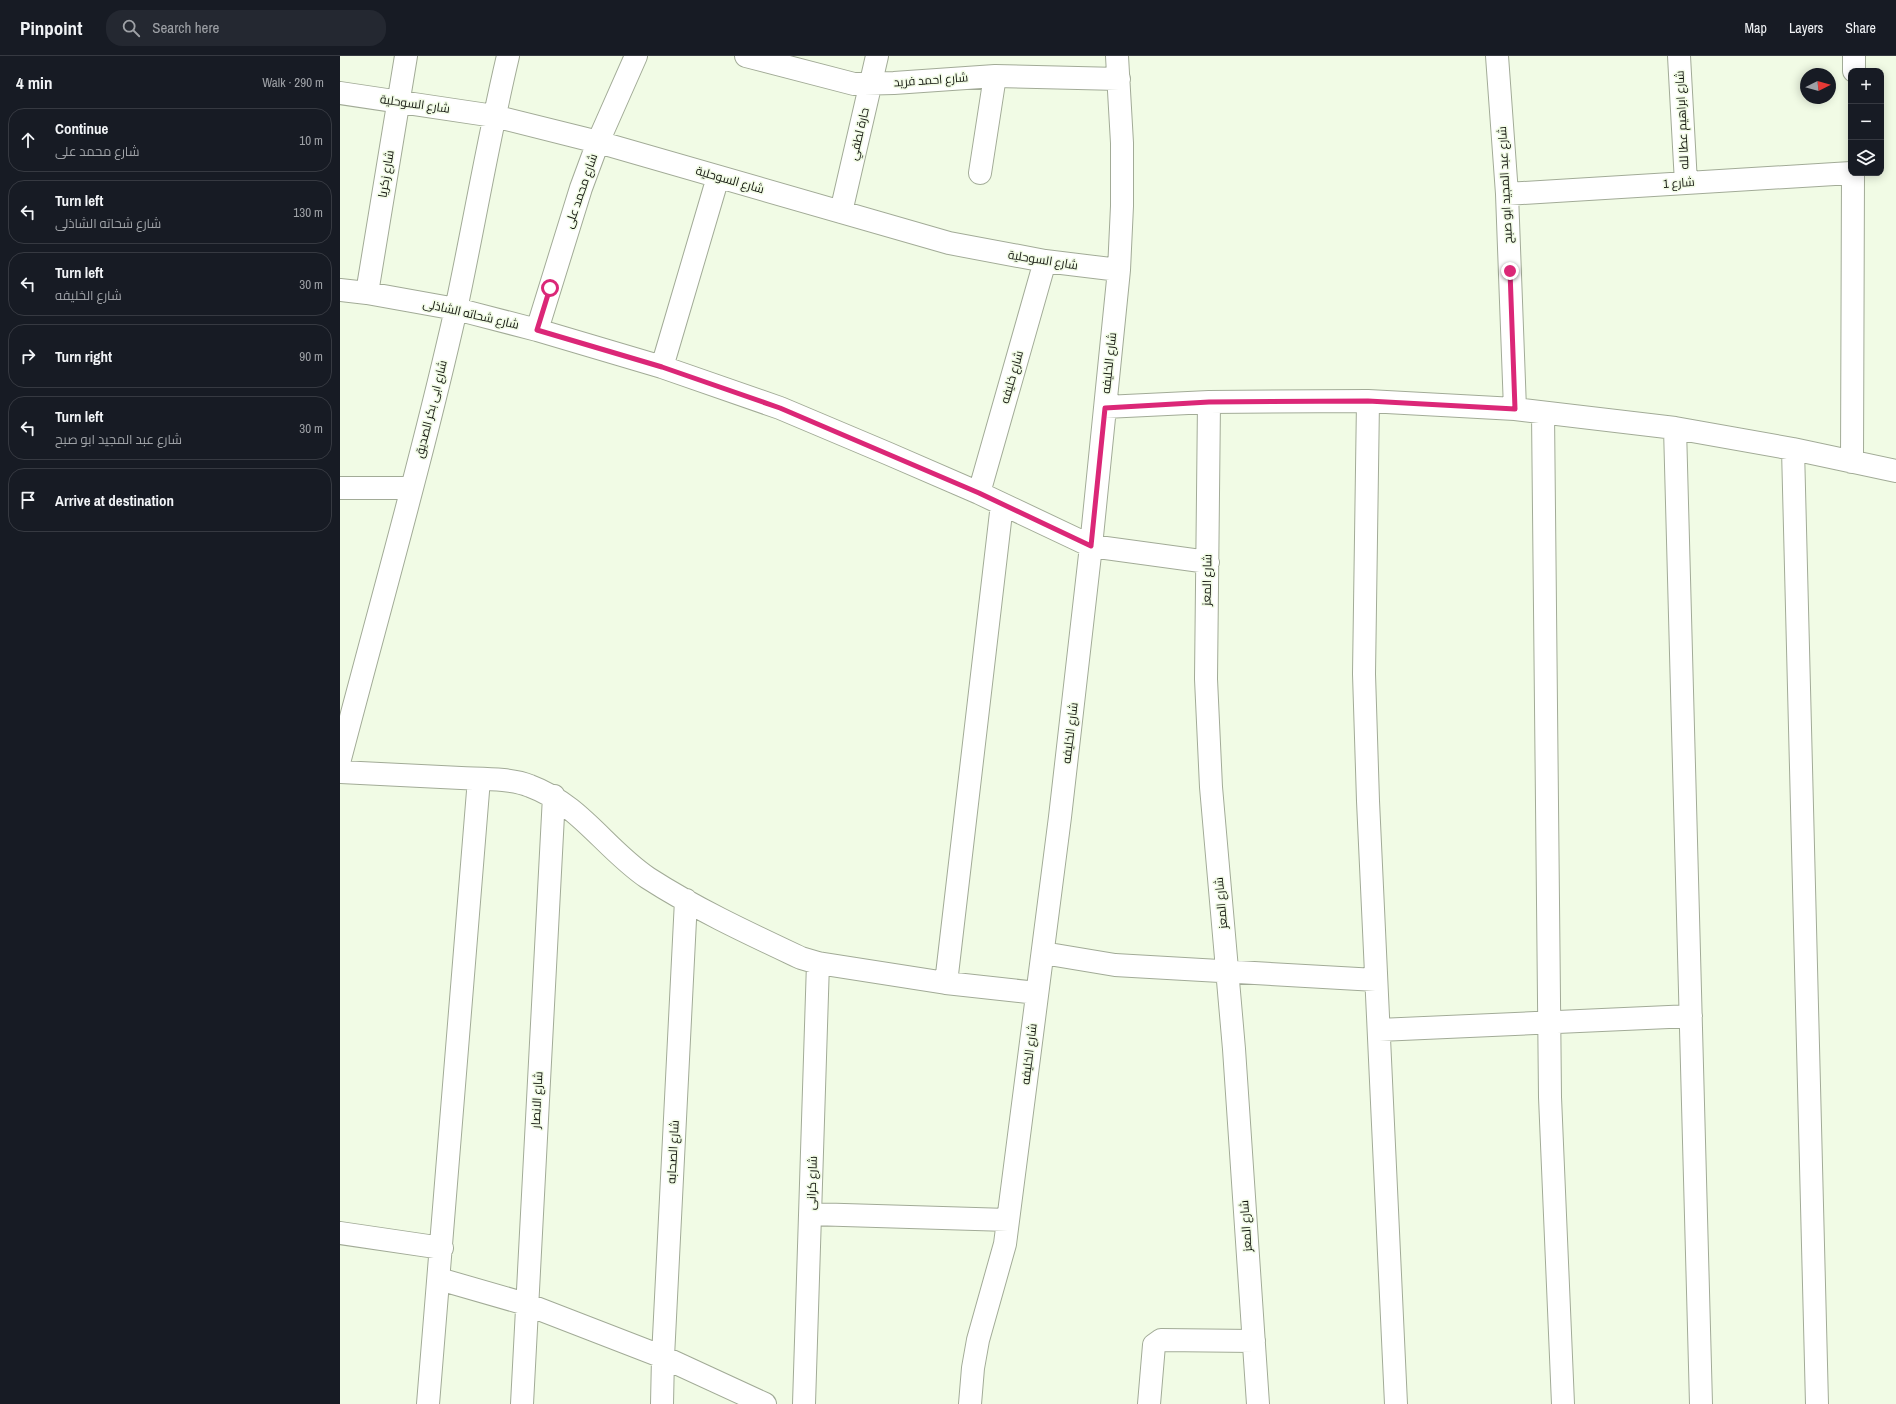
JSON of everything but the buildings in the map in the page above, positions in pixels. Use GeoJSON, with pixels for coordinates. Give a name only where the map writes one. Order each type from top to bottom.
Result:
{"type":"FeatureCollection","features":[{"type":"Feature","properties":{"kind":"street","name":"شارع زكريا"},"geometry":{"type":"LineString","coordinates":[[367,293],[406,56]]}},
{"type":"Feature","properties":{"kind":"street","name":"شارع ابى بكر الصديق"},"geometry":{"type":"LineString","coordinates":[[340,759],[456,309],[494,116],[508,56]]}},
{"type":"Feature","properties":{"kind":"street","name":"شارع محمد على"},"geometry":{"type":"LineString","coordinates":[[537,330],[580,188],[598,142],[636,56]]}},
{"type":"Feature","properties":{"kind":"street","name":"حارة لطفي"},"geometry":{"type":"LineString","coordinates":[[841,212],[877,56]]}},
{"type":"Feature","properties":{"kind":"street","name":"شارع الخليفه"},"geometry":{"type":"LineString","coordinates":[[970,1404],[973,1368],[978,1340],[1005,1244],[1043,953],[1091,546],[1119,270],[1122,198],[1122,143],[1117,56]]}},
{"type":"Feature","properties":{"kind":"street","name":"شارع عبد المجيد ابو صبح"},"geometry":{"type":"LineString","coordinates":[[1497,56],[1507,194],[1515,409]]}},
{"type":"Feature","properties":{"kind":"street","name":"شارع ابراهيم عطا لله"},"geometry":{"type":"LineString","coordinates":[[1679,56],[1686,183]]}},
{"type":"Feature","properties":{"kind":"street"},"geometry":{"type":"LineString","coordinates":[[1854,56],[1854,68]]}},
{"type":"Feature","properties":{"kind":"street","name":"شارع احمد فريد"},"geometry":{"type":"LineString","coordinates":[[756,57],[854,84],[870,85],[995,76],[1119,79]]}},
{"type":"Feature","properties":{"kind":"street"},"geometry":{"type":"LineString","coordinates":[[980,173],[995,76]]}},
{"type":"Feature","properties":{"kind":"street","name":"شارع السوحلية"},"geometry":{"type":"LineString","coordinates":[[340,93],[494,116],[598,142],[949,243],[1045,262],[1119,270]]}},
{"type":"Feature","properties":{"kind":"street","name":"شارع 1"},"geometry":{"type":"LineString","coordinates":[[1507,194],[1848,173]]}},
{"type":"Feature","properties":{"kind":"street"},"geometry":{"type":"LineString","coordinates":[[1852,176],[1852,462]]}},
{"type":"Feature","properties":{"kind":"street"},"geometry":{"type":"LineString","coordinates":[[662,367],[718,177]]}},
{"type":"Feature","properties":{"kind":"street","name":"شارع خليفه"},"geometry":{"type":"LineString","coordinates":[[979,493],[1045,262]]}},
{"type":"Feature","properties":{"kind":"street","name":"شارع شحاته الشاذلى"},"geometry":{"type":"LineString","coordinates":[[340,290],[367,293],[456,309],[537,330],[662,367],[780,408],[979,493],[1091,546],[1208,562]]}},
{"type":"Feature","properties":{"kind":"street"},"geometry":{"type":"LineString","coordinates":[[1105,408],[1209,402],[1368,401],[1515,409],[1675,428],[1793,449],[1896,472]]}},
{"type":"Feature","properties":{"kind":"street"},"geometry":{"type":"LineString","coordinates":[[1368,401],[1364,674],[1376,980],[1396,1404]]}},
{"type":"Feature","properties":{"kind":"street","name":"شارع المعز"},"geometry":{"type":"LineString","coordinates":[[1209,402],[1206,672],[1212,795],[1235,1057],[1258,1404]]}},
{"type":"Feature","properties":{"kind":"street"},"geometry":{"type":"LineString","coordinates":[[1543,413],[1550,1097],[1563,1404]]}},
{"type":"Feature","properties":{"kind":"street"},"geometry":{"type":"LineString","coordinates":[[1675,428],[1701,1404]]}},
{"type":"Feature","properties":{"kind":"street"},"geometry":{"type":"LineString","coordinates":[[1793,449],[1817,1404]]}},
{"type":"Feature","properties":{"kind":"street"},"geometry":{"type":"LineString","coordinates":[[340,488],[411,488]]}},
{"type":"Feature","properties":{"kind":"street"},"geometry":{"type":"LineString","coordinates":[[946,983],[1002,504]]}},
{"type":"Feature","properties":{"kind":"street"},"geometry":{"type":"LineString","coordinates":[[340,772],[479,779],[528,785],[554,796],[578,814],[610,846],[647,877],[686,900],[795,955],[818,963],[946,983],[1037,993]]}},
{"type":"Feature","properties":{"kind":"street"},"geometry":{"type":"LineString","coordinates":[[428,1404],[442,1248],[479,779]]}},
{"type":"Feature","properties":{"kind":"street","name":"شارع الانصار"},"geometry":{"type":"LineString","coordinates":[[522,1404],[526,1304],[554,796]]}},
{"type":"Feature","properties":{"kind":"street","name":"شارع الصحابه"},"geometry":{"type":"LineString","coordinates":[[662,1404],[663,1357],[686,900]]}},
{"type":"Feature","properties":{"kind":"street"},"geometry":{"type":"LineString","coordinates":[[1043,953],[1115,965],[1376,980]]}},
{"type":"Feature","properties":{"kind":"street","name":"شارع كرانى"},"geometry":{"type":"LineString","coordinates":[[804,1404],[818,963]]}},
{"type":"Feature","properties":{"kind":"street"},"geometry":{"type":"LineString","coordinates":[[1379,1030],[1691,1016]]}},
{"type":"Feature","properties":{"kind":"street"},"geometry":{"type":"LineString","coordinates":[[811,1214],[1008,1220]]}},
{"type":"Feature","properties":{"kind":"street"},"geometry":{"type":"LineString","coordinates":[[340,1233],[442,1248]]}},
{"type":"Feature","properties":{"kind":"street"},"geometry":{"type":"LineString","coordinates":[[439,1279],[526,1304],[663,1357],[765,1404]]}},
{"type":"Feature","properties":{"kind":"street"},"geometry":{"type":"LineString","coordinates":[[1149,1404],[1154,1345],[1162,1340],[1254,1341]]}},
{"type":"Feature","properties":{"kind":"route"},"geometry":{"type":"LineString","coordinates":[[550,288],[537,330],[662,367],[780,408],[979,493],[1091,546],[1105,408],[1209,402],[1368,401],[1515,409],[1510,271]]}}]}
